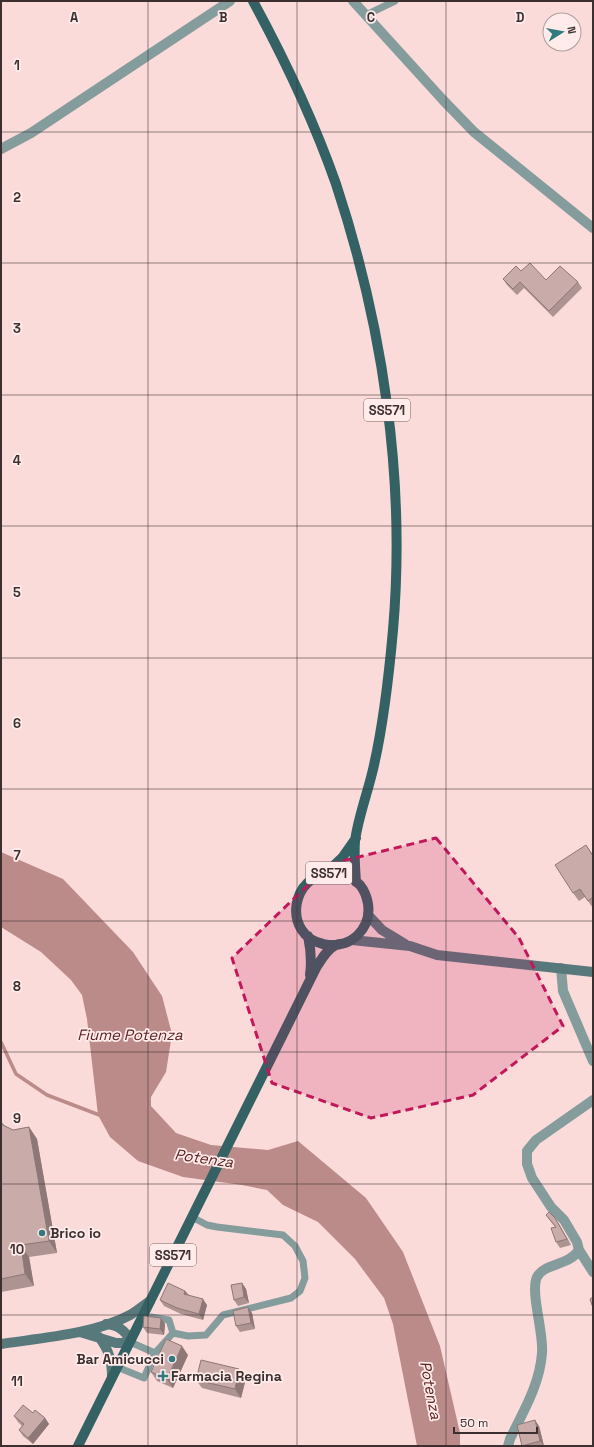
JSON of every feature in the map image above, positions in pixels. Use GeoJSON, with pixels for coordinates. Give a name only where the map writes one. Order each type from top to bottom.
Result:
{"type":"FeatureCollection","features":[{"type":"Feature","properties":{"kind":"main road","name":"SS571"},"geometry":{"type":"LineString","coordinates":[[253,1],[293,80],[318,137],[336,184],[361,271],[372,319],[382,373],[392,445],[396,503],[396,564],[393,627],[387,691],[374,765],[356,838],[354,862],[356,882]]}},
{"type":"Feature","properties":{"kind":"main road","name":"SS571"},"geometry":{"type":"LineString","coordinates":[[326,873],[342,858],[356,838]]}},
{"type":"Feature","properties":{"kind":"main road","name":"SS571"},"geometry":{"type":"LineString","coordinates":[[352,940],[335,946],[323,945],[315,942],[308,936],[300,927],[296,916],[297,898],[302,888],[307,882],[316,876],[326,873],[344,874],[356,882],[366,896],[368,915]]}},
{"type":"Feature","properties":{"kind":"main road"},"geometry":{"type":"LineString","coordinates":[[352,940],[362,930],[368,915],[382,930],[410,946],[437,955],[593,972]]}},
{"type":"Feature","properties":{"kind":"main road","name":"SS571"},"geometry":{"type":"LineString","coordinates":[[308,936],[311,958],[309,981]]}},
{"type":"Feature","properties":{"kind":"main road"},"geometry":{"type":"LineString","coordinates":[[352,940],[410,946]]}},
{"type":"Feature","properties":{"kind":"main road","name":"SS571"},"geometry":{"type":"LineString","coordinates":[[78,1446],[309,981],[325,954],[335,946]]}},
{"type":"Feature","properties":{"kind":"main road"},"geometry":{"type":"LineString","coordinates":[[1,1344],[78,1332],[106,1324],[129,1315],[150,1301]]}},
{"type":"Feature","properties":{"kind":"main road"},"geometry":{"type":"LineString","coordinates":[[78,1332],[116,1343],[130,1341],[121,1328],[106,1324]]}},
{"type":"Feature","properties":{"kind":"main road"},"geometry":{"type":"LineString","coordinates":[[99,1337],[110,1353],[112,1361],[112,1377]]}},
{"type":"Feature","properties":{"kind":"street"},"geometry":{"type":"LineString","coordinates":[[1,150],[31,133],[230,1]]}},
{"type":"Feature","properties":{"kind":"street"},"geometry":{"type":"LineString","coordinates":[[353,1],[474,132],[593,228]]}},
{"type":"Feature","properties":{"kind":"street"},"geometry":{"type":"LineString","coordinates":[[561,968],[563,991],[593,1061]]}},
{"type":"Feature","properties":{"kind":"street"},"geometry":{"type":"LineString","coordinates":[[593,1100],[536,1140],[527,1151],[527,1164],[532,1178],[551,1207],[564,1220],[578,1242],[579,1250],[593,1272]]}},
{"type":"Feature","properties":{"kind":"street"},"geometry":{"type":"LineString","coordinates":[[508,1446],[539,1376],[542,1352],[541,1328],[534,1292],[536,1278],[541,1272],[571,1259],[579,1250]]}},
{"type":"Feature","properties":{"kind":"lane"},"geometry":{"type":"LineString","coordinates":[[366,15],[395,1]]}},
{"type":"Feature","properties":{"kind":"lane"},"geometry":{"type":"LineString","coordinates":[[173,1333],[188,1336],[206,1335],[223,1315],[291,1298],[300,1291],[305,1278],[303,1261],[295,1246],[283,1235],[207,1225],[194,1213]]}},
{"type":"Feature","properties":{"kind":"lane"},"geometry":{"type":"LineString","coordinates":[[142,1316],[169,1320],[173,1333]]}},
{"type":"Feature","properties":{"kind":"lane"},"geometry":{"type":"LineString","coordinates":[[117,1367],[144,1378],[155,1353],[173,1333]]}},
{"type":"Feature","properties":{"kind":"lane"},"geometry":{"type":"LineString","coordinates":[[130,1341],[155,1353]]}},
{"type":"Feature","properties":{"kind":"highlighted area"},"geometry":{"type":"Polygon","coordinates":[[[436,838],[519,938],[563,1026],[473,1095],[371,1118],[272,1083],[232,958],[330,864],[436,838]]]}},
{"type":"Feature","properties":{"kind":"water","name":"Fiume Potenza"},"geometry":{"type":"Polygon","coordinates":[[[1,852],[63,879],[133,952],[162,996],[172,1034],[166,1072],[151,1097],[151,1106],[176,1133],[211,1145],[268,1150],[298,1141],[366,1198],[403,1252],[440,1346],[460,1433],[460,1446],[417,1446],[393,1324],[384,1298],[355,1259],[318,1222],[283,1205],[267,1190],[183,1177],[138,1161],[110,1137],[98,1115],[87,1019],[82,995],[71,980],[41,952],[1,927],[1,852]]]}},
{"type":"Feature","properties":{"kind":"building"},"geometry":{"type":"Polygon","coordinates":[[[530,263],[546,280],[560,266],[578,282],[549,311],[520,282],[513,289],[503,279],[516,266],[521,271],[530,263]]]}},
{"type":"Feature","properties":{"kind":"building"},"geometry":{"type":"Polygon","coordinates":[[[586,845],[593,856],[593,897],[588,901],[580,889],[573,893],[555,865],[586,845]]]}},
{"type":"Feature","properties":{"kind":"building"},"geometry":{"type":"Polygon","coordinates":[[[1,1124],[13,1130],[29,1127],[49,1241],[21,1245],[25,1274],[1,1279],[1,1124]]]}},
{"type":"Feature","properties":{"kind":"building"},"geometry":{"type":"Polygon","coordinates":[[[549,1212],[555,1218],[567,1239],[556,1242],[551,1228],[556,1227],[546,1215],[549,1212]]]}},
{"type":"Feature","properties":{"kind":"building"},"geometry":{"type":"Polygon","coordinates":[[[168,1283],[185,1291],[184,1294],[203,1299],[199,1314],[177,1308],[160,1300],[168,1283]]]}},
{"type":"Feature","properties":{"kind":"building"},"geometry":{"type":"Polygon","coordinates":[[[242,1283],[244,1297],[234,1300],[231,1285],[242,1283]]]}},
{"type":"Feature","properties":{"kind":"building"},"geometry":{"type":"Polygon","coordinates":[[[593,1297],[593,1308],[590,1299],[593,1297]]]}},
{"type":"Feature","properties":{"kind":"building"},"geometry":{"type":"Polygon","coordinates":[[[248,1307],[251,1323],[236,1326],[233,1311],[248,1307]]]}},
{"type":"Feature","properties":{"kind":"building"},"geometry":{"type":"Polygon","coordinates":[[[144,1316],[161,1318],[160,1329],[143,1327],[144,1316]]]}},
{"type":"Feature","properties":{"kind":"building"},"geometry":{"type":"Polygon","coordinates":[[[166,1339],[182,1346],[167,1379],[151,1372],[166,1339]]]}},
{"type":"Feature","properties":{"kind":"building"},"geometry":{"type":"Polygon","coordinates":[[[201,1360],[239,1369],[235,1389],[196,1380],[201,1360]]]}},
{"type":"Feature","properties":{"kind":"building"},"geometry":{"type":"Polygon","coordinates":[[[23,1405],[33,1413],[35,1410],[45,1418],[28,1438],[19,1430],[24,1424],[14,1416],[23,1405]]]}},
{"type":"Feature","properties":{"kind":"building"},"geometry":{"type":"Polygon","coordinates":[[[535,1420],[540,1441],[522,1446],[517,1425],[535,1420]]]}},
{"type":"Feature","properties":{"kind":"waterway"},"geometry":{"type":"LineString","coordinates":[[1,1042],[16,1074],[47,1095],[102,1116]]}},
{"type":"Feature","properties":{"kind":"place","name":"Brico io"},"geometry":{"type":"Point","coordinates":[42,1233]}},
{"type":"Feature","properties":{"kind":"place","name":"Bar Amicucci"},"geometry":{"type":"Point","coordinates":[172,1359]}},
{"type":"Feature","properties":{"kind":"place","name":"Farmacia Regina"},"geometry":{"type":"Point","coordinates":[163,1376]}},
{"type":"Feature","properties":{"kind":"water label","name":"Potenza"},"geometry":{"type":"Point","coordinates":[204,1158]}},
{"type":"Feature","properties":{"kind":"water label","name":"Potenza"},"geometry":{"type":"Point","coordinates":[431,1390]}}]}
